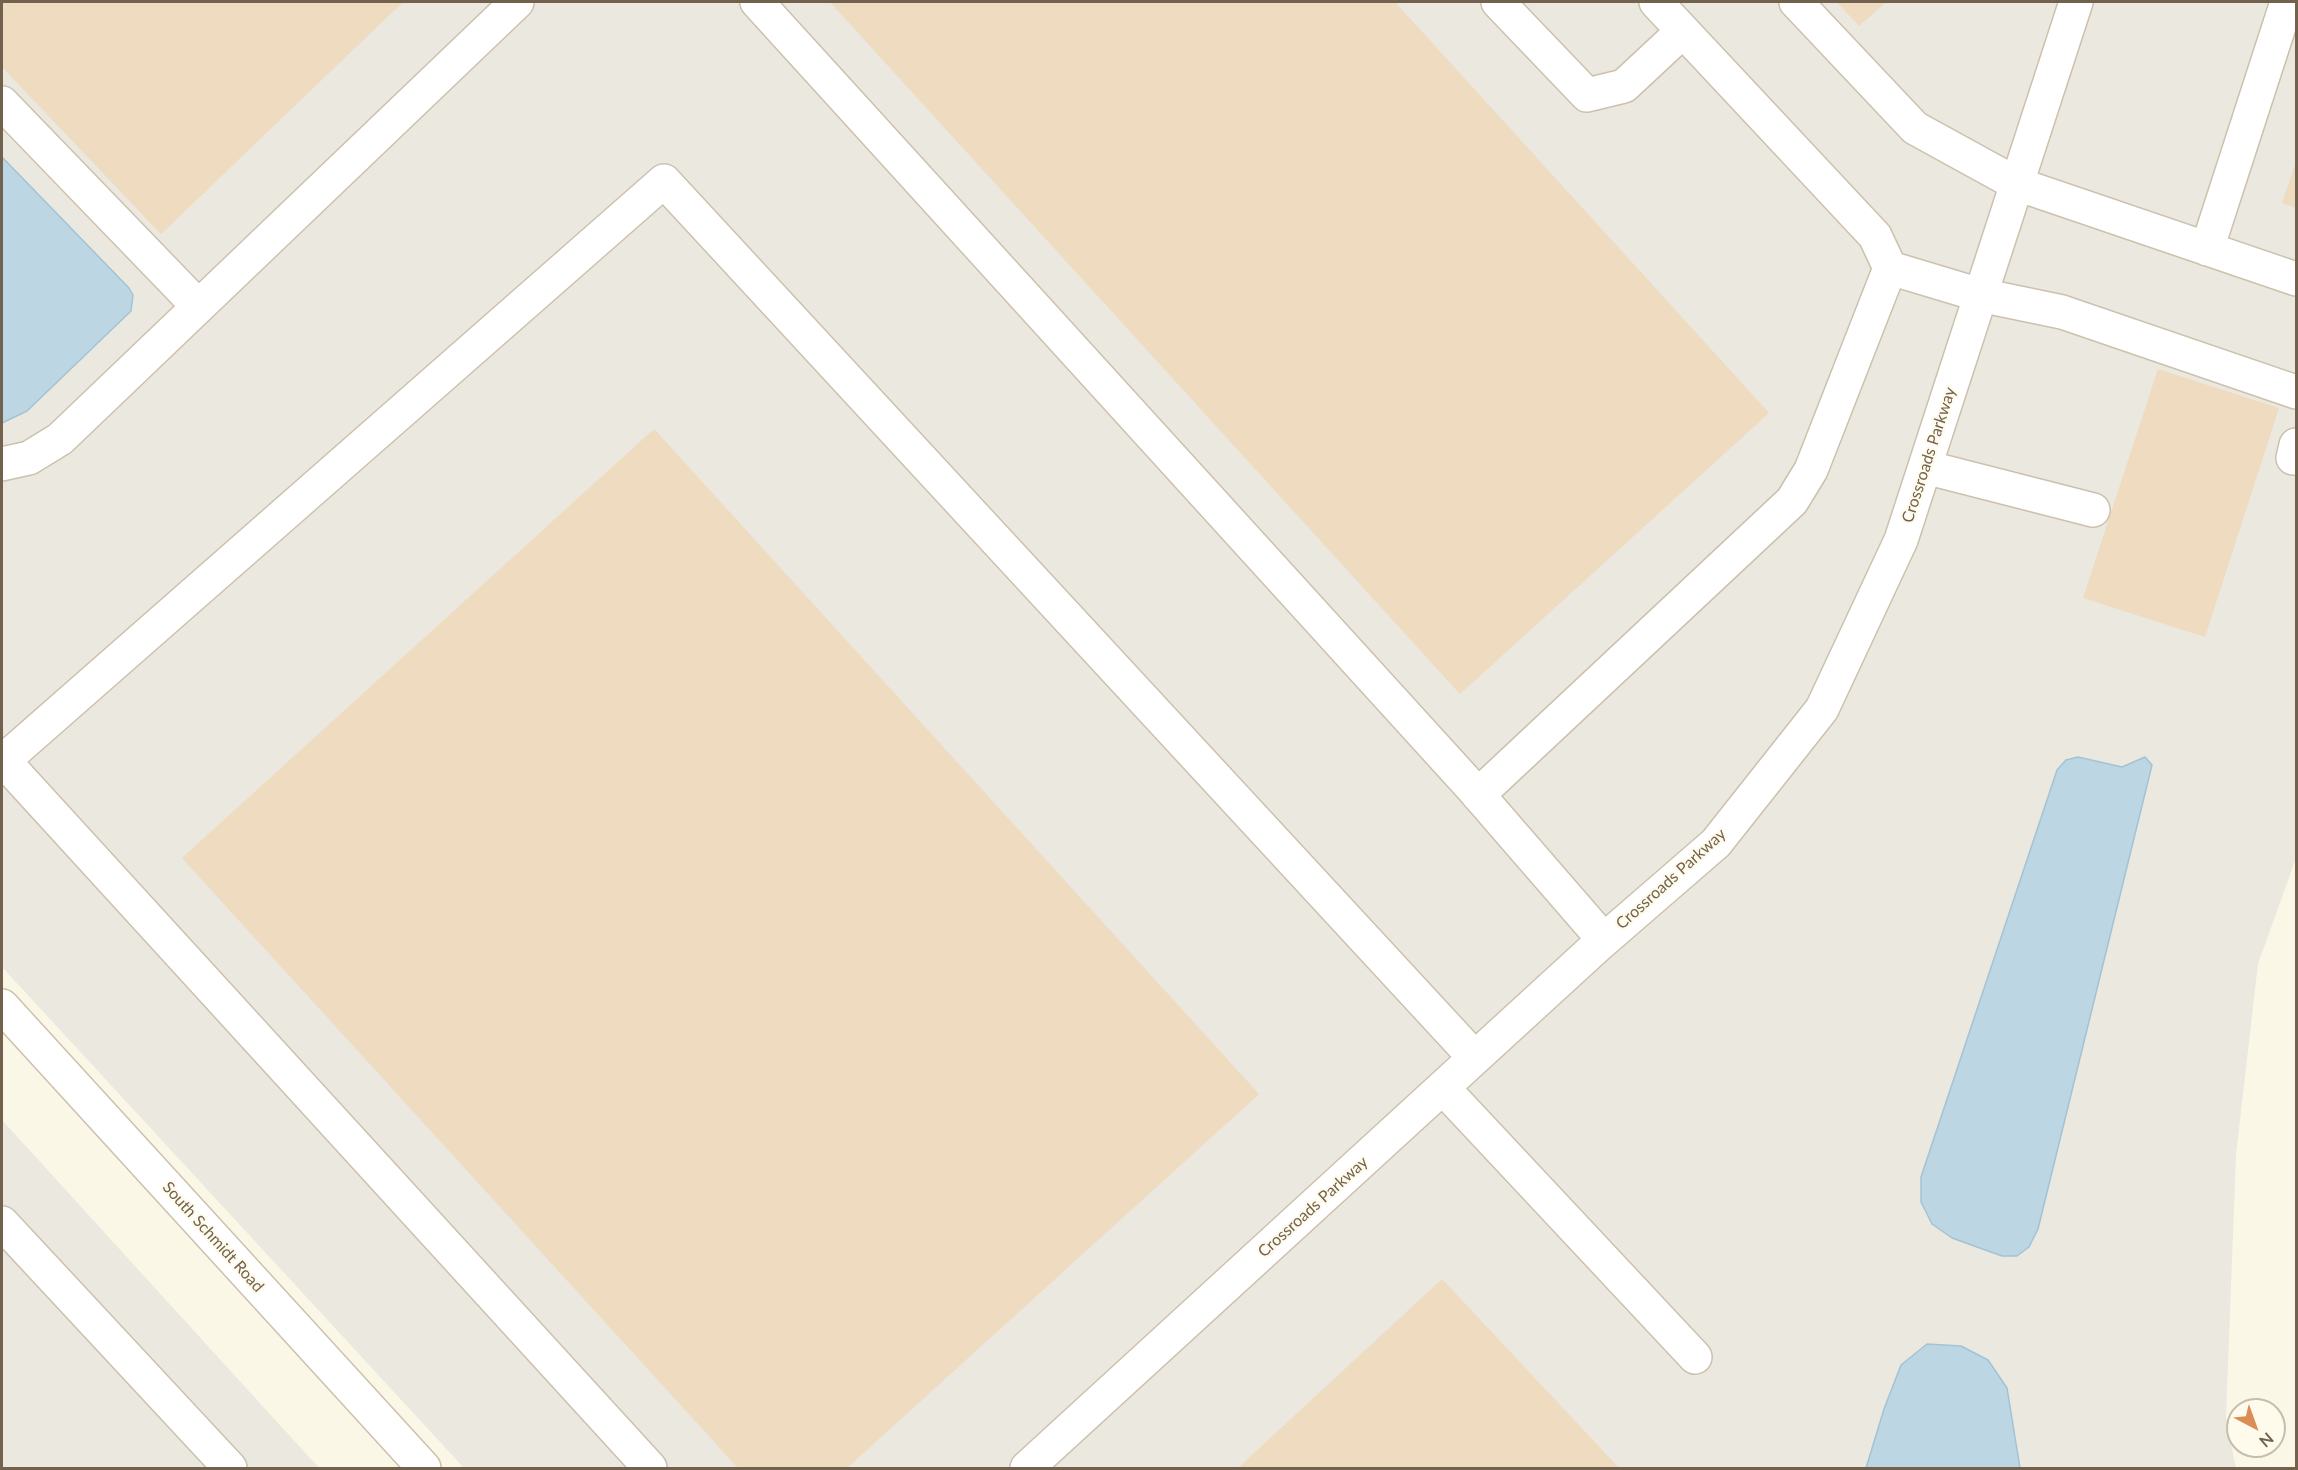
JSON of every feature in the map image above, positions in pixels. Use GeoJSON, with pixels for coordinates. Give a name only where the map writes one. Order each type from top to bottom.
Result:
{"type":"FeatureCollection","features":[{"type":"Feature","properties":{"kind":"street"},"geometry":{"type":"LineString","coordinates":[[2,464],[29,458],[60,439],[517,2]]}},
{"type":"Feature","properties":{"kind":"street"},"geometry":{"type":"LineString","coordinates":[[757,2],[1478,795],[1604,940]]}},
{"type":"Feature","properties":{"kind":"street"},"geometry":{"type":"LineString","coordinates":[[1498,2],[1587,95],[1624,86],[1683,31]]}},
{"type":"Feature","properties":{"kind":"street"},"geometry":{"type":"LineString","coordinates":[[1478,795],[1792,501],[1811,470],[1890,268],[1875,236],[1656,2]]}},
{"type":"Feature","properties":{"kind":"street"},"geometry":{"type":"LineString","coordinates":[[1796,2],[1915,128],[2017,184],[2296,279]]}},
{"type":"Feature","properties":{"kind":"street","name":"Crossroads Parkway"},"geometry":{"type":"LineString","coordinates":[[1027,1468],[1604,940],[1716,843],[1821,710],[1901,540],[2076,2]]}},
{"type":"Feature","properties":{"kind":"street"},"geometry":{"type":"LineString","coordinates":[[2206,249],[2287,2]]}},
{"type":"Feature","properties":{"kind":"street"},"geometry":{"type":"LineString","coordinates":[[2,103],[198,306]]}},
{"type":"Feature","properties":{"kind":"street"},"geometry":{"type":"LineString","coordinates":[[650,1468],[2,761],[664,181],[1475,1058]]}},
{"type":"Feature","properties":{"kind":"street"},"geometry":{"type":"LineString","coordinates":[[1890,268],[1980,295],[2062,312],[2296,392]]}},
{"type":"Feature","properties":{"kind":"street"},"geometry":{"type":"LineString","coordinates":[[1925,467],[2093,510]]}},
{"type":"Feature","properties":{"kind":"street","name":"South Schmidt Road"},"geometry":{"type":"LineString","coordinates":[[2,1005],[424,1468]]}},
{"type":"Feature","properties":{"kind":"street"},"geometry":{"type":"LineString","coordinates":[[1443,1088],[1695,1357]]}},
{"type":"Feature","properties":{"kind":"street"},"geometry":{"type":"LineString","coordinates":[[2,1223],[230,1468]]}},
{"type":"Feature","properties":{"kind":"shaded area"},"geometry":{"type":"Polygon","coordinates":[[[2,2],[2296,2],[2296,858],[2258,964],[2236,1155],[2226,1398],[2226,1458],[2234,1458],[2236,1468],[464,1468],[2,967],[2,2]]]}},
{"type":"Feature","properties":{"kind":"shaded area"},"geometry":{"type":"Polygon","coordinates":[[[2,1120],[319,1468],[2,1468],[2,1120]]]}},
{"type":"Feature","properties":{"kind":"water"},"geometry":{"type":"Polygon","coordinates":[[[2,157],[129,288],[133,295],[131,311],[27,411],[2,423],[2,157]]]}},
{"type":"Feature","properties":{"kind":"water"},"geometry":{"type":"Polygon","coordinates":[[[2078,757],[2122,767],[2145,757],[2152,765],[2038,1229],[2029,1247],[2017,1256],[2002,1256],[1952,1238],[1932,1224],[1921,1202],[1921,1177],[2057,770],[2066,760],[2078,757]]]}},
{"type":"Feature","properties":{"kind":"water"},"geometry":{"type":"Polygon","coordinates":[[[1927,1344],[1961,1346],[1988,1360],[2007,1388],[2020,1468],[1866,1468],[1884,1409],[1901,1365],[1927,1344]]]}},
{"type":"Feature","properties":{"kind":"building"},"geometry":{"type":"Polygon","coordinates":[[[2,2],[403,2],[161,234],[2,67],[2,2]]]}},
{"type":"Feature","properties":{"kind":"building"},"geometry":{"type":"Polygon","coordinates":[[[830,2],[1395,2],[1769,413],[1460,694],[830,2]]]}},
{"type":"Feature","properties":{"kind":"building"},"geometry":{"type":"Polygon","coordinates":[[[1837,2],[1886,2],[1859,26],[1837,2]]]}},
{"type":"Feature","properties":{"kind":"building"},"geometry":{"type":"Polygon","coordinates":[[[2296,162],[2296,208],[2282,203],[2296,162]]]}},
{"type":"Feature","properties":{"kind":"building"},"geometry":{"type":"Polygon","coordinates":[[[2158,369],[2279,408],[2205,637],[2083,598],[2158,369]]]}},
{"type":"Feature","properties":{"kind":"building"},"geometry":{"type":"Polygon","coordinates":[[[654,429],[1259,1094],[847,1468],[738,1468],[182,858],[654,429]]]}},
{"type":"Feature","properties":{"kind":"building"},"geometry":{"type":"Polygon","coordinates":[[[1442,1279],[1619,1468],[1238,1468],[1442,1279]]]}}]}
